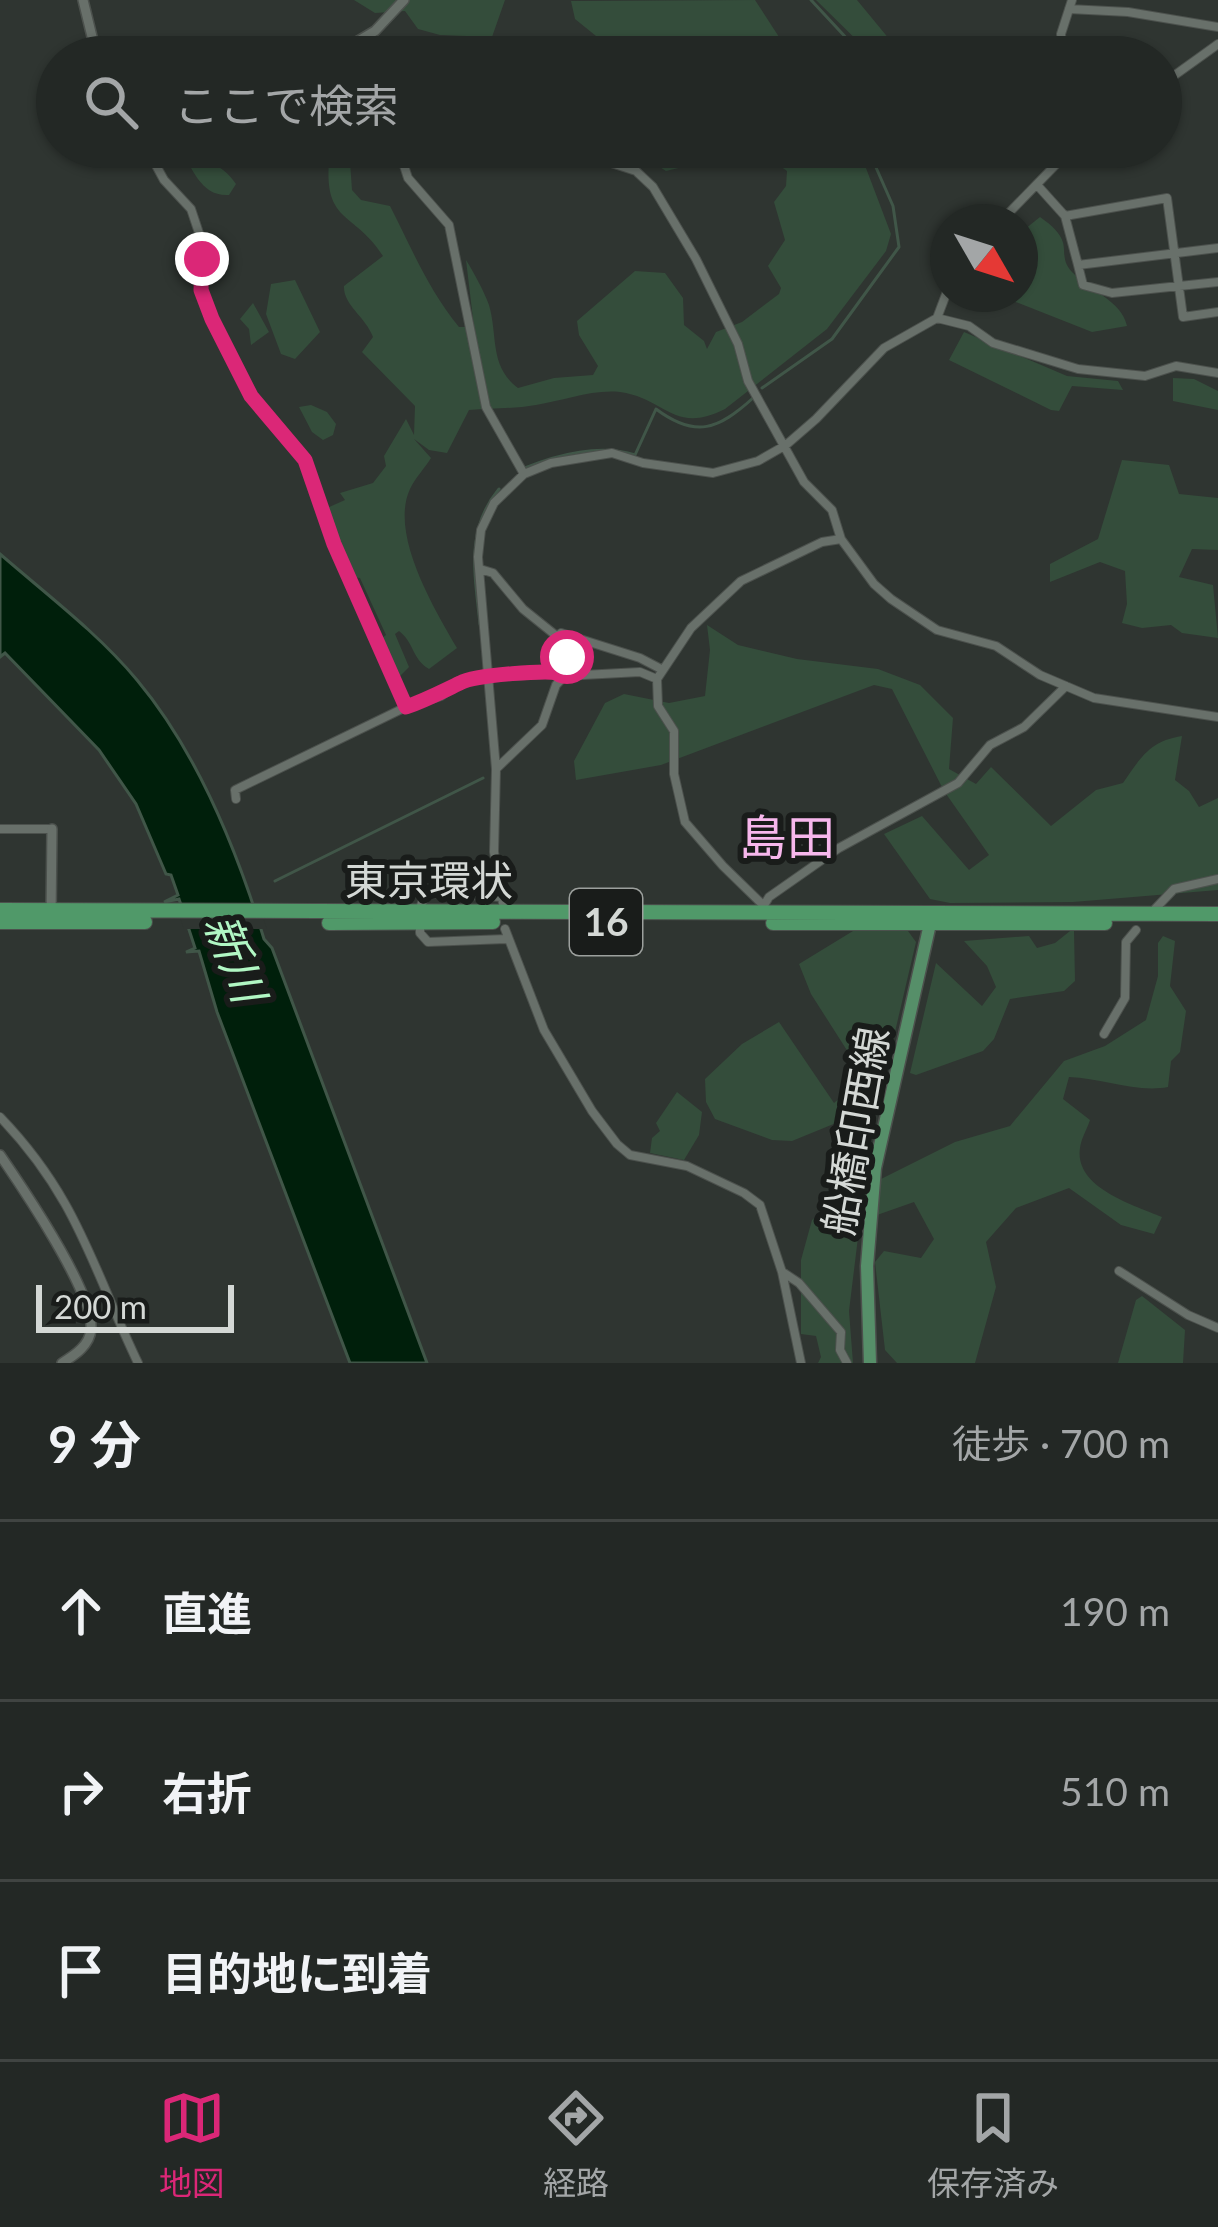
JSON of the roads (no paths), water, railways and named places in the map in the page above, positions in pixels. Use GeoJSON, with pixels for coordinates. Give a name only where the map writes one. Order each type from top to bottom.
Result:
{"type":"FeatureCollection","features":[{"type":"Feature","properties":{"kind":"highway","name":"東京環状"},"geometry":{"type":"LineString","coordinates":[[0,910],[154,918],[770,914],[1218,918]]}},
{"type":"Feature","properties":{"kind":"highway","name":"東京環状"},"geometry":{"type":"LineString","coordinates":[[0,922],[51,915]]}},
{"type":"Feature","properties":{"kind":"main road","name":"船橋印西線"},"geometry":{"type":"LineString","coordinates":[[870,1363],[867,1266],[872,1199],[897,1061],[932,918]]}},
{"type":"Feature","properties":{"kind":"street"},"geometry":{"type":"LineString","coordinates":[[83,0],[92,36]]}},
{"type":"Feature","properties":{"kind":"street"},"geometry":{"type":"LineString","coordinates":[[368,36],[404,0]]}},
{"type":"Feature","properties":{"kind":"street"},"geometry":{"type":"LineString","coordinates":[[1061,36],[1070,5],[1218,27]]}},
{"type":"Feature","properties":{"kind":"street"},"geometry":{"type":"LineString","coordinates":[[1182,70],[1218,44]]}},
{"type":"Feature","properties":{"kind":"street"},"geometry":{"type":"LineString","coordinates":[[157,168],[191,209],[202,242],[201,290],[212,319],[251,396],[305,460],[334,544],[406,707]]}},
{"type":"Feature","properties":{"kind":"street"},"geometry":{"type":"LineString","coordinates":[[403,168],[449,225],[486,407],[524,474]]}},
{"type":"Feature","properties":{"kind":"street"},"geometry":{"type":"LineString","coordinates":[[627,168],[653,187],[696,259],[738,344],[748,381],[804,482],[832,510],[841,539],[874,584],[915,617],[943,632],[996,646],[1040,675],[1094,698],[1218,717]]}},
{"type":"Feature","properties":{"kind":"street"},"geometry":{"type":"LineString","coordinates":[[1019,204],[1054,168]]}},
{"type":"Feature","properties":{"kind":"street"},"geometry":{"type":"LineString","coordinates":[[1038,186],[1065,215],[1083,285],[1100,291],[1218,282]]}},
{"type":"Feature","properties":{"kind":"street"},"geometry":{"type":"LineString","coordinates":[[1065,215],[1167,198],[1183,317],[1218,312]]}},
{"type":"Feature","properties":{"kind":"street"},"geometry":{"type":"LineString","coordinates":[[1078,265],[1218,248]]}},
{"type":"Feature","properties":{"kind":"street"},"geometry":{"type":"LineString","coordinates":[[504,909],[494,851],[496,769],[478,547],[485,517],[524,474],[551,463],[612,453],[643,463],[721,473],[758,461],[786,445],[853,385],[884,348],[937,318],[939,312]]}},
{"type":"Feature","properties":{"kind":"street"},"geometry":{"type":"LineString","coordinates":[[937,318],[969,326],[992,343],[1078,369],[1145,376],[1180,366],[1218,373]]}},
{"type":"Feature","properties":{"kind":"street"},"geometry":{"type":"LineString","coordinates":[[841,539],[822,542],[741,581],[691,628],[659,674],[658,706],[674,730],[674,774],[685,822],[770,914],[839,848],[958,783],[989,745],[1024,727],[1066,686]]}},
{"type":"Feature","properties":{"kind":"street"},"geometry":{"type":"LineString","coordinates":[[480,569],[493,573],[523,609],[558,636],[566,648],[569,671],[542,725],[496,769]]}},
{"type":"Feature","properties":{"kind":"street"},"geometry":{"type":"LineString","coordinates":[[558,636],[579,636],[659,674]]}},
{"type":"Feature","properties":{"kind":"street"},"geometry":{"type":"LineString","coordinates":[[236,799],[235,790],[406,707],[441,696],[464,680],[550,671],[659,674]]}},
{"type":"Feature","properties":{"kind":"street"},"geometry":{"type":"LineString","coordinates":[[0,829],[52,829],[51,915]]}},
{"type":"Feature","properties":{"kind":"street"},"geometry":{"type":"LineString","coordinates":[[1155,910],[1174,890],[1218,879]]}},
{"type":"Feature","properties":{"kind":"street"},"geometry":{"type":"LineString","coordinates":[[502,897],[434,893],[420,901],[420,933],[433,943],[505,934],[544,1030],[611,1138],[630,1154],[687,1166],[754,1199],[764,1214],[782,1272],[801,1363]]}},
{"type":"Feature","properties":{"kind":"street"},"geometry":{"type":"LineString","coordinates":[[1104,1034],[1124,998],[1126,942],[1136,930]]}},
{"type":"Feature","properties":{"kind":"street"},"geometry":{"type":"LineString","coordinates":[[0,1117],[39,1160],[73,1213],[138,1363]]}},
{"type":"Feature","properties":{"kind":"street"},"geometry":{"type":"LineString","coordinates":[[0,1155],[37,1208],[90,1314],[90,1336],[84,1347],[62,1363]]}},
{"type":"Feature","properties":{"kind":"street"},"geometry":{"type":"LineString","coordinates":[[1119,1271],[1188,1315],[1218,1328]]}},
{"type":"Feature","properties":{"kind":"street"},"geometry":{"type":"LineString","coordinates":[[782,1272],[799,1283],[841,1332],[841,1356],[847,1363]]}},
{"type":"Feature","properties":{"kind":"water","name":"新川"},"geometry":{"type":"Polygon","coordinates":[[[0,554],[122,663],[159,708],[197,771],[228,837],[264,939],[272,948],[427,1363],[350,1363],[217,1012],[199,951],[186,952],[195,948],[179,899],[164,902],[178,895],[136,804],[99,750],[5,653],[0,657],[0,554]]]}},
{"type":"Feature","properties":{"kind":"waterway"},"geometry":{"type":"LineString","coordinates":[[811,0],[844,36]]}},
{"type":"Feature","properties":{"kind":"waterway"},"geometry":{"type":"LineString","coordinates":[[762,388],[832,339],[899,247],[893,206],[876,168]]}},
{"type":"Feature","properties":{"kind":"waterway"},"geometry":{"type":"LineString","coordinates":[[525,468],[580,452],[635,455],[656,409],[683,424],[707,426],[729,417],[753,398]]}},
{"type":"Feature","properties":{"kind":"waterway"},"geometry":{"type":"LineString","coordinates":[[480,624],[477,537],[499,489]]}},
{"type":"Feature","properties":{"kind":"waterway"},"geometry":{"type":"LineString","coordinates":[[275,881],[483,778]]}},
{"type":"Feature","properties":{"kind":"district","name":"島田"},"geometry":{"type":"Point","coordinates":[787,838]}}]}
